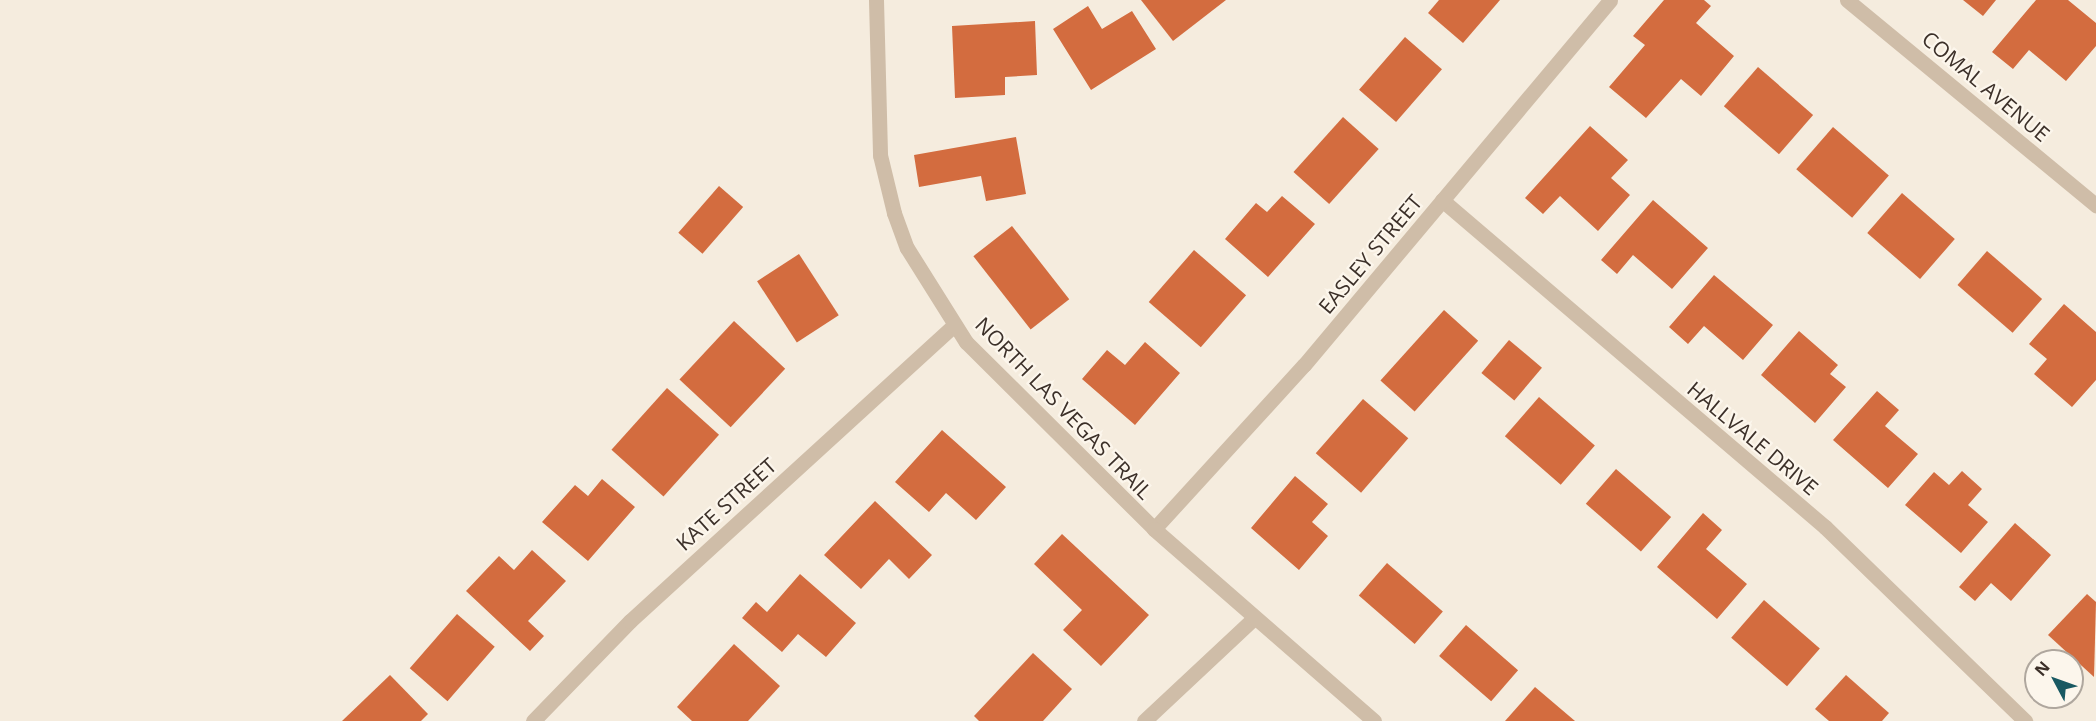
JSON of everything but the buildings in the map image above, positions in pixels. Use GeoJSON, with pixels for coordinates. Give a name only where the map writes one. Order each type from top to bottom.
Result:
{"type":"FeatureCollection","features":[{"type":"Feature","properties":{"kind":"street","name":"NORTH LAS VEGAS TRAIL"},"geometry":{"type":"LineString","coordinates":[[876,0],[883,166],[907,248],[954,325],[999,376],[1154,529],[1252,620],[1374,721]]}},
{"type":"Feature","properties":{"kind":"street","name":"EASLEY STREET"},"geometry":{"type":"LineString","coordinates":[[1154,529],[1304,365],[1610,0]]}},
{"type":"Feature","properties":{"kind":"street","name":"COMAL AVENUE"},"geometry":{"type":"LineString","coordinates":[[1847,0],[2096,205]]}},
{"type":"Feature","properties":{"kind":"street","name":"HALLVALE DRIVE"},"geometry":{"type":"LineString","coordinates":[[1442,200],[1825,527],[2025,721]]}},
{"type":"Feature","properties":{"kind":"street","name":"KATE STREET"},"geometry":{"type":"LineString","coordinates":[[533,721],[630,621],[954,325]]}},
{"type":"Feature","properties":{"kind":"street"},"geometry":{"type":"LineString","coordinates":[[1144,721],[1252,620]]}}]}
